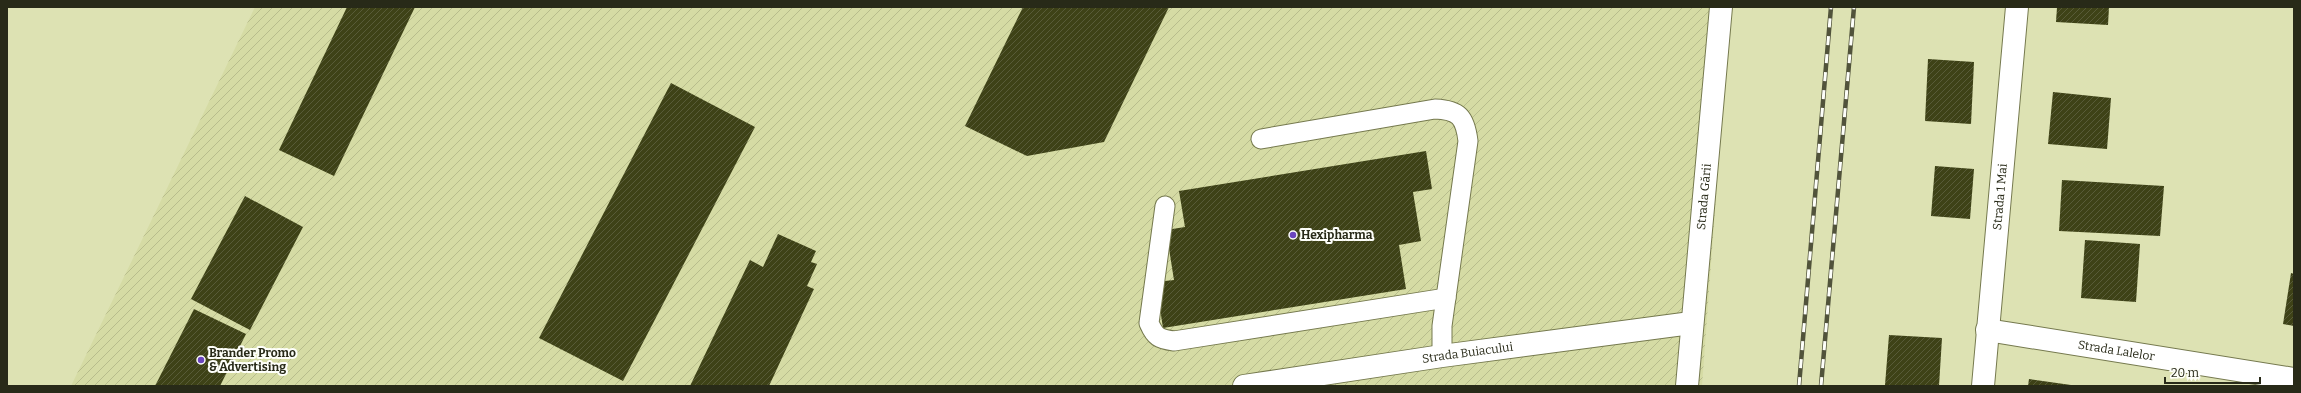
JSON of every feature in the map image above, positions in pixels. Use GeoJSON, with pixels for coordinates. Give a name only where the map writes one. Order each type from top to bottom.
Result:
{"type":"FeatureCollection","features":[{"type":"Feature","properties":{"kind":"street","name":"Strada Gării"},"geometry":{"type":"LineString","coordinates":[[1687,386],[1691,323],[1721,7]]}},
{"type":"Feature","properties":{"kind":"street","name":"Strada 1 Mai"},"geometry":{"type":"LineString","coordinates":[[1983,386],[2017,7]]}},
{"type":"Feature","properties":{"kind":"street","name":"Strada Buiacului"},"geometry":{"type":"LineString","coordinates":[[1244,386],[1442,356],[1691,323]]}},
{"type":"Feature","properties":{"kind":"street","name":"Strada Lalelor"},"geometry":{"type":"LineString","coordinates":[[1987,330],[2294,379]]}},
{"type":"Feature","properties":{"kind":"lane"},"geometry":{"type":"LineString","coordinates":[[1261,139],[1435,108],[1450,110],[1459,116],[1466,124],[1468,141],[1442,326],[1442,356]]}},
{"type":"Feature","properties":{"kind":"lane"},"geometry":{"type":"LineString","coordinates":[[1165,206],[1149,323],[1153,332],[1159,339],[1174,341],[1446,298]]}},
{"type":"Feature","properties":{"kind":"shaded area"},"geometry":{"type":"Polygon","coordinates":[[[255,7],[1730,7],[1702,386],[71,386],[255,7]]]}},
{"type":"Feature","properties":{"kind":"building"},"geometry":{"type":"Polygon","coordinates":[[[347,7],[415,7],[334,176],[279,150],[347,7]]]}},
{"type":"Feature","properties":{"kind":"building"},"geometry":{"type":"Polygon","coordinates":[[[1023,7],[1169,7],[1104,142],[1027,156],[965,126],[1023,7]]]}},
{"type":"Feature","properties":{"kind":"building"},"geometry":{"type":"Polygon","coordinates":[[[2057,7],[2109,7],[2108,25],[2056,22],[2057,7]]]}},
{"type":"Feature","properties":{"kind":"building"},"geometry":{"type":"Polygon","coordinates":[[[1928,59],[1974,62],[1971,124],[1925,121],[1928,59]]]}},
{"type":"Feature","properties":{"kind":"building"},"geometry":{"type":"Polygon","coordinates":[[[671,83],[755,127],[623,381],[539,338],[671,83]]]}},
{"type":"Feature","properties":{"kind":"building"},"geometry":{"type":"Polygon","coordinates":[[[2053,92],[2111,98],[2107,149],[2048,144],[2053,92]]]}},
{"type":"Feature","properties":{"kind":"building","name":"Hexipharma"},"geometry":{"type":"Polygon","coordinates":[[[1426,151],[1432,189],[1413,192],[1421,241],[1399,245],[1406,289],[1163,328],[1156,282],[1174,280],[1166,230],[1185,227],[1179,191],[1426,151]]]}},
{"type":"Feature","properties":{"kind":"building"},"geometry":{"type":"Polygon","coordinates":[[[1935,166],[1974,169],[1970,219],[1931,216],[1935,166]]]}},
{"type":"Feature","properties":{"kind":"building"},"geometry":{"type":"Polygon","coordinates":[[[2062,180],[2164,186],[2160,236],[2059,231],[2062,180]]]}},
{"type":"Feature","properties":{"kind":"building"},"geometry":{"type":"Polygon","coordinates":[[[245,196],[303,227],[250,330],[191,299],[245,196]]]}},
{"type":"Feature","properties":{"kind":"building"},"geometry":{"type":"Polygon","coordinates":[[[778,234],[816,251],[811,262],[817,264],[807,286],[814,289],[769,386],[690,386],[750,260],[763,267],[778,234]]]}},
{"type":"Feature","properties":{"kind":"building"},"geometry":{"type":"Polygon","coordinates":[[[2085,240],[2140,244],[2136,302],[2081,298],[2085,240]]]}},
{"type":"Feature","properties":{"kind":"building"},"geometry":{"type":"Polygon","coordinates":[[[2291,273],[2294,274],[2294,326],[2283,324],[2291,273]]]}},
{"type":"Feature","properties":{"kind":"building","name":"Brander Promo & Advertising"},"geometry":{"type":"Polygon","coordinates":[[[194,309],[246,334],[220,386],[155,386],[194,309]]]}},
{"type":"Feature","properties":{"kind":"building"},"geometry":{"type":"Polygon","coordinates":[[[1889,335],[1942,338],[1939,386],[1885,385],[1889,335]]]}},
{"type":"Feature","properties":{"kind":"building"},"geometry":{"type":"Polygon","coordinates":[[[2029,379],[2071,385],[2071,386],[2028,386],[2029,379]]]}},
{"type":"Feature","properties":{"kind":"railway"},"geometry":{"type":"LineString","coordinates":[[1799,386],[1831,7]]}},
{"type":"Feature","properties":{"kind":"railway"},"geometry":{"type":"LineString","coordinates":[[1821,386],[1854,7]]}},
{"type":"Feature","properties":{"kind":"place","name":"Hexipharma"},"geometry":{"type":"Point","coordinates":[1293,235]}},
{"type":"Feature","properties":{"kind":"place","name":"Brander Promo & Advertising"},"geometry":{"type":"Point","coordinates":[201,360]}}]}
